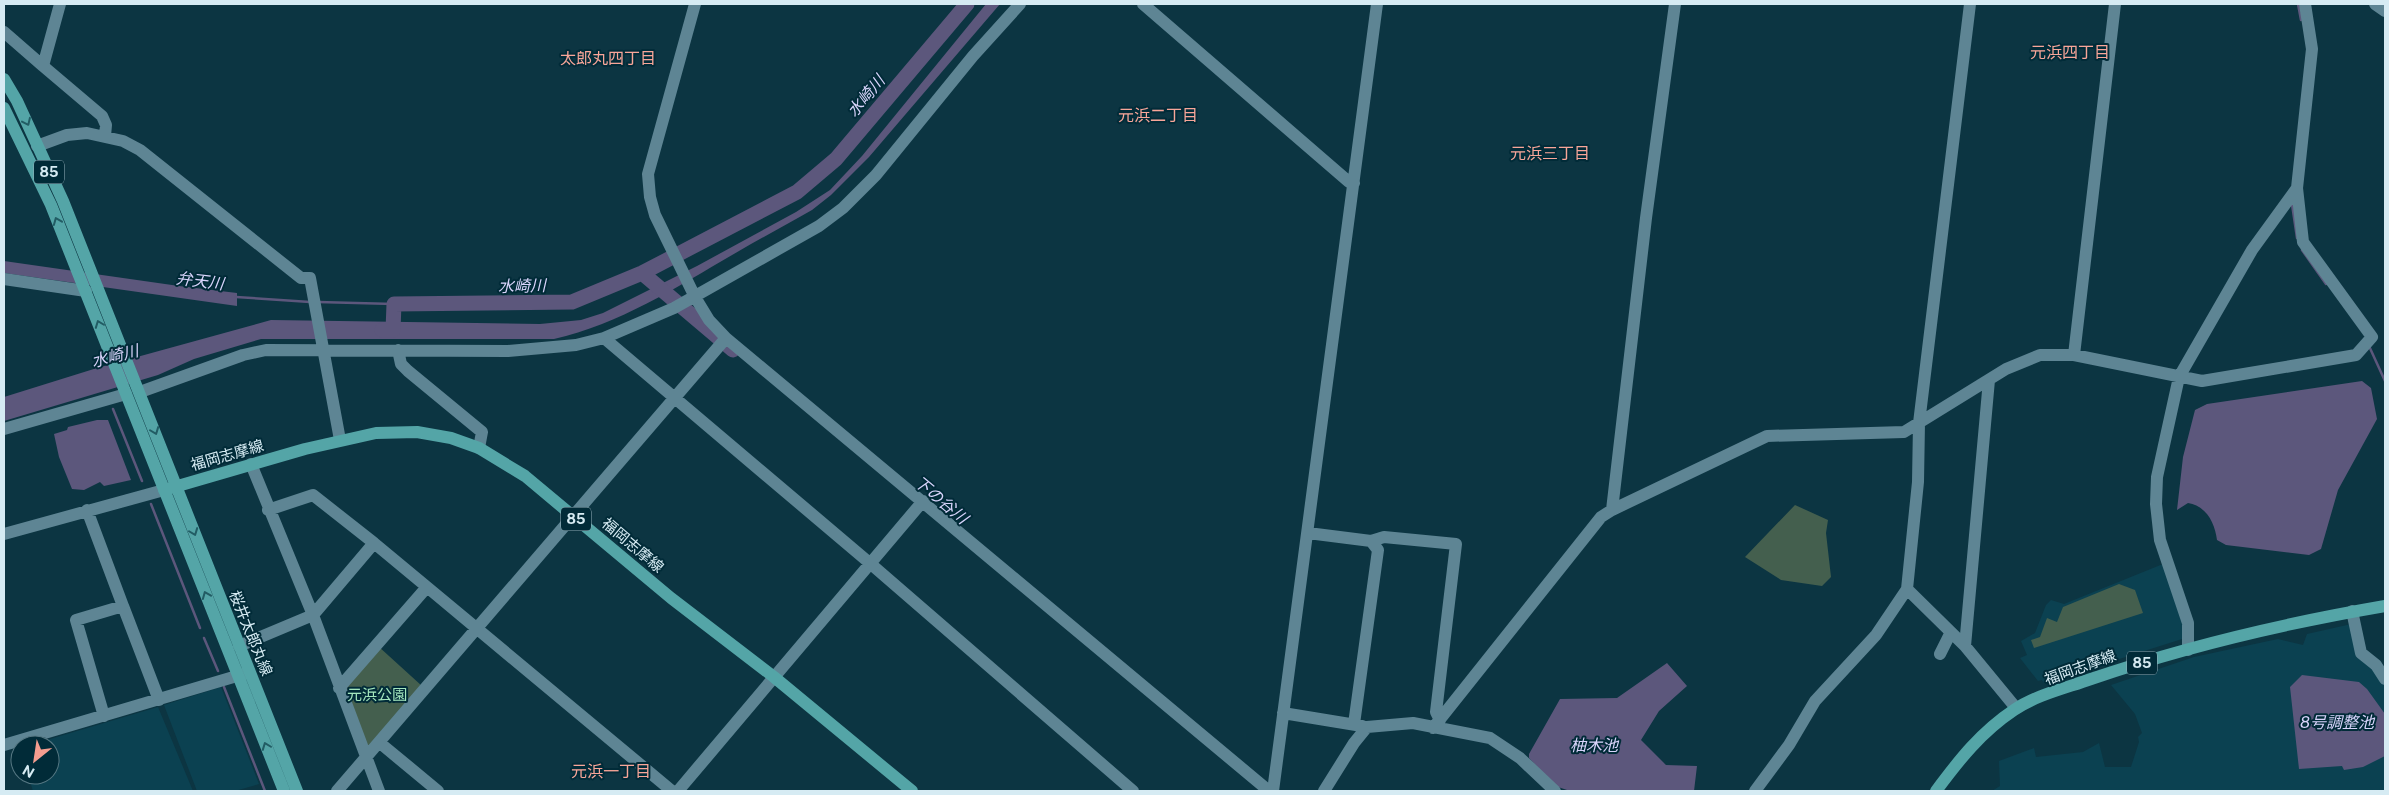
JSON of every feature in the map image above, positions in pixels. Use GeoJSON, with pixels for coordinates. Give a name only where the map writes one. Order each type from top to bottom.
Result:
{"type":"FeatureCollection","features":[{"type":"Feature","properties":{"kind":"main road","name":"福岡志摩線"},"geometry":{"type":"LineString","coordinates":[[4,79],[37,146],[90,267],[119,358],[126,392],[170,488]]}},
{"type":"Feature","properties":{"kind":"main road","name":"福岡志摩線"},"geometry":{"type":"LineString","coordinates":[[4,108],[36,173],[85,289],[119,358],[139,389],[170,488]]}},
{"type":"Feature","properties":{"kind":"main road","name":"福岡志摩線"},"geometry":{"type":"LineString","coordinates":[[170,488],[340,440],[376,433],[417,432],[451,438],[479,448],[525,476],[672,598],[774,677],[912,791]]}},
{"type":"Feature","properties":{"kind":"main road","name":"桜井太郎丸線"},"geometry":{"type":"LineString","coordinates":[[170,488],[239,646],[244,674],[284,791]]}},
{"type":"Feature","properties":{"kind":"main road","name":"桜井太郎丸線"},"geometry":{"type":"LineString","coordinates":[[170,488],[244,674],[297,791]]}},
{"type":"Feature","properties":{"kind":"main road","name":"福岡志摩線"},"geometry":{"type":"LineString","coordinates":[[1936,791],[1974,742],[2016,708],[2112,672],[2226,639],[2385,606]]}},
{"type":"Feature","properties":{"kind":"street"},"geometry":{"type":"LineString","coordinates":[[43,66],[60,4]]}},
{"type":"Feature","properties":{"kind":"street"},"geometry":{"type":"LineString","coordinates":[[695,4],[648,174],[650,197],[655,215],[687,300],[709,320],[723,341],[1268,791]]}},
{"type":"Feature","properties":{"kind":"street"},"geometry":{"type":"LineString","coordinates":[[139,389],[243,355],[266,350],[508,351],[576,345],[604,338],[687,300],[819,226],[843,208],[876,175],[973,56],[1020,4]]}},
{"type":"Feature","properties":{"kind":"street"},"geometry":{"type":"LineString","coordinates":[[1143,4],[1349,182],[1354,183]]}},
{"type":"Feature","properties":{"kind":"street"},"geometry":{"type":"LineString","coordinates":[[1273,791],[1377,4]]}},
{"type":"Feature","properties":{"kind":"street"},"geometry":{"type":"LineString","coordinates":[[1612,510],[1675,4]]}},
{"type":"Feature","properties":{"kind":"street"},"geometry":{"type":"LineString","coordinates":[[1755,791],[1789,745],[1816,701],[1876,635],[1907,589],[1918,482],[1919,424],[1970,4]]}},
{"type":"Feature","properties":{"kind":"street"},"geometry":{"type":"LineString","coordinates":[[2074,355],[2115,4]]}},
{"type":"Feature","properties":{"kind":"street"},"geometry":{"type":"LineString","coordinates":[[1437,724],[1601,517],[1767,436],[1904,432],[2006,369],[2040,354],[2074,355],[2202,381],[2356,354],[2372,336],[2304,242],[2296,188],[2312,49],[2305,4]]}},
{"type":"Feature","properties":{"kind":"street"},"geometry":{"type":"LineString","coordinates":[[2375,4],[2385,11]]}},
{"type":"Feature","properties":{"kind":"street"},"geometry":{"type":"LineString","coordinates":[[4,32],[102,116],[106,125],[104,136]]}},
{"type":"Feature","properties":{"kind":"street"},"geometry":{"type":"LineString","coordinates":[[37,146],[67,135],[87,133],[104,136],[131,146],[156,161],[302,278],[310,278],[340,440]]}},
{"type":"Feature","properties":{"kind":"street"},"geometry":{"type":"LineString","coordinates":[[2188,650],[2188,623],[2160,540],[2156,504],[2156,477],[2179,377],[2252,250],[2296,188]]}},
{"type":"Feature","properties":{"kind":"street"},"geometry":{"type":"LineString","coordinates":[[4,280],[85,289]]}},
{"type":"Feature","properties":{"kind":"street"},"geometry":{"type":"LineString","coordinates":[[604,338],[872,564],[1133,791]]}},
{"type":"Feature","properties":{"kind":"street"},"geometry":{"type":"LineString","coordinates":[[337,791],[723,341]]}},
{"type":"Feature","properties":{"kind":"street"},"geometry":{"type":"LineString","coordinates":[[398,350],[401,364],[408,372],[482,432],[479,448]]}},
{"type":"Feature","properties":{"kind":"street"},"geometry":{"type":"LineString","coordinates":[[1965,646],[1989,380]]}},
{"type":"Feature","properties":{"kind":"street"},"geometry":{"type":"LineString","coordinates":[[4,429],[126,392]]}},
{"type":"Feature","properties":{"kind":"street"},"geometry":{"type":"LineString","coordinates":[[251,464],[312,615],[379,791]]}},
{"type":"Feature","properties":{"kind":"street"},"geometry":{"type":"LineString","coordinates":[[4,534],[170,488]]}},
{"type":"Feature","properties":{"kind":"street"},"geometry":{"type":"LineString","coordinates":[[268,510],[313,495],[374,543],[672,791]]}},
{"type":"Feature","properties":{"kind":"street"},"geometry":{"type":"LineString","coordinates":[[678,791],[920,505]]}},
{"type":"Feature","properties":{"kind":"street"},"geometry":{"type":"LineString","coordinates":[[87,510],[159,700]]}},
{"type":"Feature","properties":{"kind":"street"},"geometry":{"type":"LineString","coordinates":[[1308,533],[1372,541],[1384,537],[1456,544],[1436,712],[1437,724]]}},
{"type":"Feature","properties":{"kind":"street"},"geometry":{"type":"LineString","coordinates":[[1354,724],[1378,550],[1372,541]]}},
{"type":"Feature","properties":{"kind":"street"},"geometry":{"type":"LineString","coordinates":[[239,646],[312,615],[374,543]]}},
{"type":"Feature","properties":{"kind":"street"},"geometry":{"type":"LineString","coordinates":[[339,688],[427,587]]}},
{"type":"Feature","properties":{"kind":"street"},"geometry":{"type":"LineString","coordinates":[[1907,589],[1965,646],[2016,708]]}},
{"type":"Feature","properties":{"kind":"street"},"geometry":{"type":"LineString","coordinates":[[104,716],[76,620],[123,606]]}},
{"type":"Feature","properties":{"kind":"street"},"geometry":{"type":"LineString","coordinates":[[2352,612],[2362,653],[2376,665],[2385,679]]}},
{"type":"Feature","properties":{"kind":"street"},"geometry":{"type":"LineString","coordinates":[[1940,654],[1951,632]]}},
{"type":"Feature","properties":{"kind":"street"},"geometry":{"type":"LineString","coordinates":[[4,744],[244,674]]}},
{"type":"Feature","properties":{"kind":"street"},"geometry":{"type":"LineString","coordinates":[[1283,713],[1367,727],[1413,723],[1437,724],[1490,738],[1520,758],[1555,791]]}},
{"type":"Feature","properties":{"kind":"street"},"geometry":{"type":"LineString","coordinates":[[1324,791],[1354,742],[1367,727]]}},
{"type":"Feature","properties":{"kind":"street"},"geometry":{"type":"LineString","coordinates":[[380,743],[438,791]]}},
{"type":"Feature","properties":{"kind":"shaded area"},"geometry":{"type":"Polygon","coordinates":[[[2163,564],[2184,623],[2182,639],[2044,683],[2042,680],[2038,681],[2020,658],[2027,655],[2021,641],[2035,633],[2046,605],[2051,600],[2064,604],[2163,564]]]}},
{"type":"Feature","properties":{"kind":"shaded area"},"geometry":{"type":"Polygon","coordinates":[[[2356,623],[2370,666],[2385,685],[2385,791],[1992,791],[2000,786],[1999,761],[2034,748],[2036,757],[2083,752],[2099,743],[2105,767],[2131,767],[2139,742],[2138,737],[2142,733],[2135,714],[2111,685],[2194,657],[2278,639],[2303,645],[2307,634],[2356,623]]]}},
{"type":"Feature","properties":{"kind":"shaded area"},"geometry":{"type":"Polygon","coordinates":[[[221,687],[259,784],[235,791],[197,791],[164,705],[221,687]]]}},
{"type":"Feature","properties":{"kind":"shaded area"},"geometry":{"type":"Polygon","coordinates":[[[158,707],[193,791],[33,791],[31,785],[60,785],[60,736],[158,707]]]}},
{"type":"Feature","properties":{"kind":"green space"},"geometry":{"type":"Polygon","coordinates":[[[1795,505],[1828,520],[1826,533],[1831,577],[1822,586],[1781,580],[1745,557],[1795,505]]]}},
{"type":"Feature","properties":{"kind":"green space"},"geometry":{"type":"Polygon","coordinates":[[[2119,584],[2135,590],[2143,613],[2034,648],[2031,640],[2040,637],[2047,618],[2057,622],[2063,607],[2119,584]]]}},
{"type":"Feature","properties":{"kind":"green space","name":"元浜公園"},"geometry":{"type":"Polygon","coordinates":[[[378,646],[422,686],[372,746],[365,744],[343,690],[378,646]]]}},
{"type":"Feature","properties":{"kind":"water"},"geometry":{"type":"Polygon","coordinates":[[[986,4],[1000,4],[869,157],[831,195],[812,210],[672,290],[603,324],[554,339],[261,339],[194,359],[158,375],[4,421],[4,397],[97,368],[271,320],[540,324],[581,320],[603,313],[697,266],[796,212],[830,190],[862,156],[986,4]]]}},
{"type":"Feature","properties":{"kind":"water"},"geometry":{"type":"Polygon","coordinates":[[[4,261],[237,293],[237,306],[4,273],[4,261]]]}},
{"type":"Feature","properties":{"kind":"water"},"geometry":{"type":"Polygon","coordinates":[[[2362,381],[2371,388],[2377,419],[2338,490],[2321,549],[2309,555],[2226,545],[2217,540],[2212,522],[2200,508],[2188,503],[2177,510],[2183,457],[2195,410],[2207,404],[2362,381]]]}},
{"type":"Feature","properties":{"kind":"water"},"geometry":{"type":"Polygon","coordinates":[[[97,420],[108,420],[131,480],[104,486],[100,482],[84,490],[72,489],[59,457],[54,434],[67,430],[68,427],[97,420]]]}},
{"type":"Feature","properties":{"kind":"water","name":"柚木池"},"geometry":{"type":"Polygon","coordinates":[[[1667,663],[1687,686],[1659,711],[1641,740],[1666,765],[1697,766],[1694,791],[1570,791],[1555,786],[1529,758],[1529,754],[1560,699],[1617,698],[1667,663]]]}},
{"type":"Feature","properties":{"kind":"water","name":"8号調整池"},"geometry":{"type":"Polygon","coordinates":[[[2302,675],[2359,682],[2367,689],[2385,714],[2385,756],[2363,767],[2344,770],[2342,766],[2299,769],[2290,687],[2302,675]]]}},
{"type":"Feature","properties":{"kind":"waterway","name":"水崎川"},"geometry":{"type":"LineString","coordinates":[[382,330],[393,330],[394,304],[572,302],[642,273],[797,192],[836,159],[967,4]]}},
{"type":"Feature","properties":{"kind":"waterway"},"geometry":{"type":"LineString","coordinates":[[2298,4],[2301,20]]}},
{"type":"Feature","properties":{"kind":"waterway"},"geometry":{"type":"LineString","coordinates":[[2292,204],[2297,238]]}},
{"type":"Feature","properties":{"kind":"waterway"},"geometry":{"type":"LineString","coordinates":[[2302,250],[2326,284]]}},
{"type":"Feature","properties":{"kind":"waterway","name":"下の谷川"},"geometry":{"type":"LineString","coordinates":[[642,273],[733,350]]}},
{"type":"Feature","properties":{"kind":"waterway","name":"弁天川"},"geometry":{"type":"LineString","coordinates":[[236,297],[310,302]]}},
{"type":"Feature","properties":{"kind":"waterway","name":"弁天川"},"geometry":{"type":"LineString","coordinates":[[318,302],[394,304]]}},
{"type":"Feature","properties":{"kind":"waterway"},"geometry":{"type":"LineString","coordinates":[[2369,346],[2385,381]]}},
{"type":"Feature","properties":{"kind":"waterway"},"geometry":{"type":"LineString","coordinates":[[113,409],[142,481]]}},
{"type":"Feature","properties":{"kind":"waterway"},"geometry":{"type":"LineString","coordinates":[[151,504],[200,628]]}},
{"type":"Feature","properties":{"kind":"waterway"},"geometry":{"type":"LineString","coordinates":[[204,638],[218,671]]}},
{"type":"Feature","properties":{"kind":"waterway"},"geometry":{"type":"LineString","coordinates":[[224,687],[265,791]]}},
{"type":"Feature","properties":{"kind":"district","name":"元浜四丁目"},"geometry":{"type":"Point","coordinates":[2070,52]}},
{"type":"Feature","properties":{"kind":"district","name":"太郎丸四丁目"},"geometry":{"type":"Point","coordinates":[608,58]}},
{"type":"Feature","properties":{"kind":"district","name":"元浜二丁目"},"geometry":{"type":"Point","coordinates":[1158,115]}},
{"type":"Feature","properties":{"kind":"district","name":"元浜三丁目"},"geometry":{"type":"Point","coordinates":[1550,153]}},
{"type":"Feature","properties":{"kind":"district","name":"元浜一丁目"},"geometry":{"type":"Point","coordinates":[611,771]}}]}
